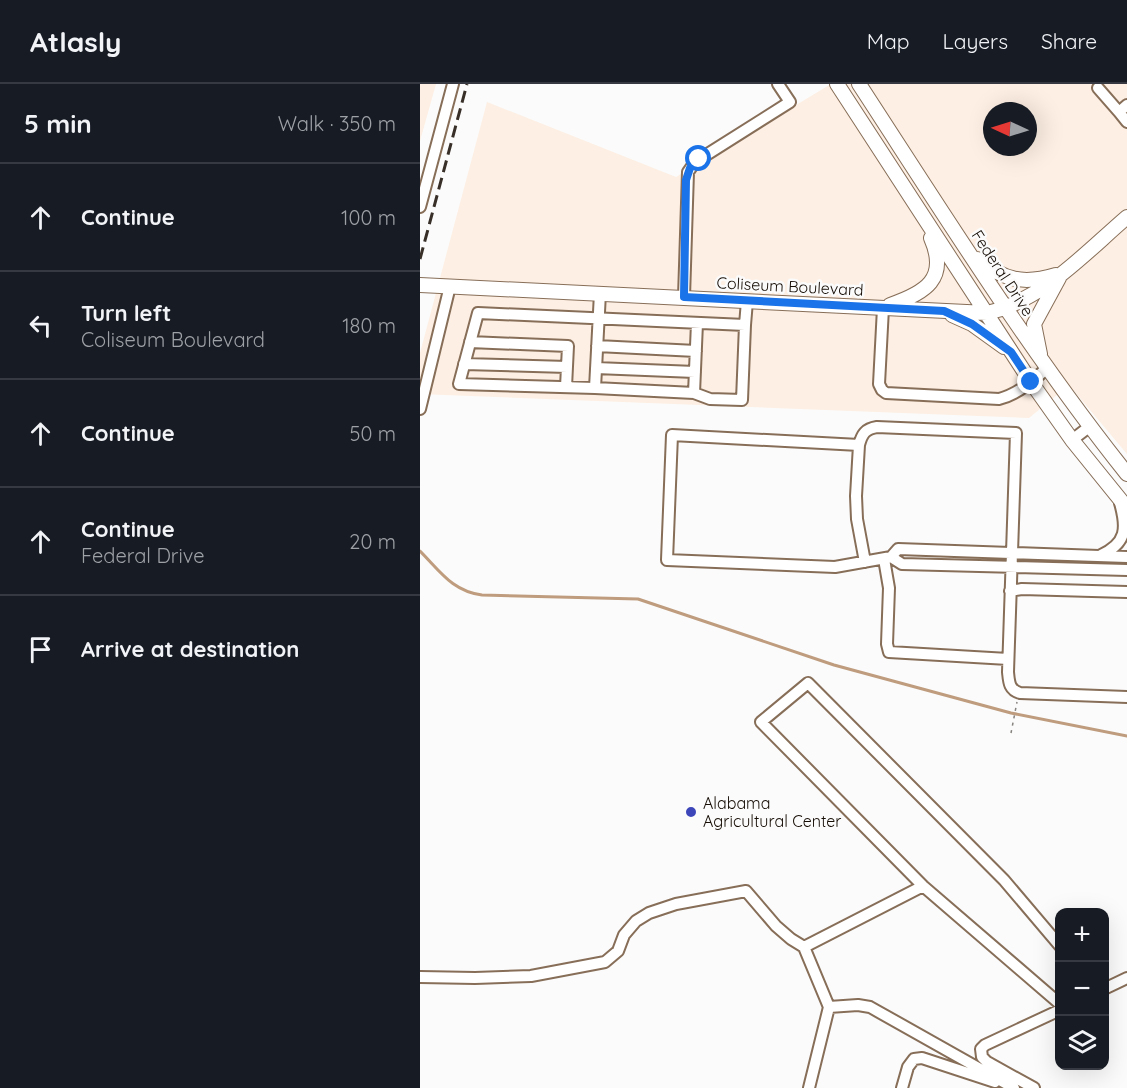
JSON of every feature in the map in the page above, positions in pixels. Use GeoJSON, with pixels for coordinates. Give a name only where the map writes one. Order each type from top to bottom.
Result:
{"type":"FeatureCollection","features":[{"type":"Feature","properties":{"kind":"main road"},"geometry":{"type":"LineString","coordinates":[[837,84],[1031,382],[1072,440],[1122,502]]}},
{"type":"Feature","properties":{"kind":"main road","name":"Federal Drive"},"geometry":{"type":"LineString","coordinates":[[859,84],[1005,308],[1089,427],[1127,474]]}},
{"type":"Feature","properties":{"kind":"main road"},"geometry":{"type":"LineString","coordinates":[[883,308],[923,291],[932,282],[937,266],[936,249],[918,208]]}},
{"type":"Feature","properties":{"kind":"main road","name":"Coliseum Boulevard"},"geometry":{"type":"LineString","coordinates":[[420,285],[987,313],[1005,308],[1040,290],[1127,217]]}},
{"type":"Feature","properties":{"kind":"main road"},"geometry":{"type":"LineString","coordinates":[[969,253],[996,273],[1015,280],[1040,279],[1061,273]]}},
{"type":"Feature","properties":{"kind":"main road"},"geometry":{"type":"LineString","coordinates":[[1045,366],[1036,343],[1034,324],[1050,298],[1061,273]]}},
{"type":"Feature","properties":{"kind":"main road"},"geometry":{"type":"LineString","coordinates":[[944,311],[972,324],[1011,352]]}},
{"type":"Feature","properties":{"kind":"street"},"geometry":{"type":"LineString","coordinates":[[420,207],[453,84]]}},
{"type":"Feature","properties":{"kind":"street"},"geometry":{"type":"LineString","coordinates":[[684,297],[688,171],[695,162],[790,102],[778,84]]}},
{"type":"Feature","properties":{"kind":"street"},"geometry":{"type":"LineString","coordinates":[[1098,87],[1123,108],[1127,122]]}},
{"type":"Feature","properties":{"kind":"street"},"geometry":{"type":"LineString","coordinates":[[420,409],[450,286]]}},
{"type":"Feature","properties":{"kind":"street"},"geometry":{"type":"LineString","coordinates":[[595,388],[600,293]]}},
{"type":"Feature","properties":{"kind":"street"},"geometry":{"type":"LineString","coordinates":[[746,325],[478,313],[459,384],[694,393],[710,399],[742,400],[746,325],[747,301]]}},
{"type":"Feature","properties":{"kind":"street"},"geometry":{"type":"LineString","coordinates":[[883,308],[879,384],[886,393],[999,399],[1009,397],[1031,382],[1045,366]]}},
{"type":"Feature","properties":{"kind":"street"},"geometry":{"type":"LineString","coordinates":[[694,393],[697,323]]}},
{"type":"Feature","properties":{"kind":"street"},"geometry":{"type":"LineString","coordinates":[[470,342],[568,346],[566,387]]}},
{"type":"Feature","properties":{"kind":"street"},"geometry":{"type":"LineString","coordinates":[[597,346],[696,351]]}},
{"type":"Feature","properties":{"kind":"street"},"geometry":{"type":"LineString","coordinates":[[464,364],[567,367]]}},
{"type":"Feature","properties":{"kind":"street"},"geometry":{"type":"LineString","coordinates":[[596,368],[695,372]]}},
{"type":"Feature","properties":{"kind":"street"},"geometry":{"type":"LineString","coordinates":[[865,562],[857,519],[856,496],[859,445],[862,434],[877,427],[1016,433],[1009,684],[1015,692],[1127,697]]}},
{"type":"Feature","properties":{"kind":"street"},"geometry":{"type":"LineString","coordinates":[[1072,440],[1089,427]]}},
{"type":"Feature","properties":{"kind":"street"},"geometry":{"type":"LineString","coordinates":[[859,445],[672,435],[667,560],[835,567],[887,558],[898,549],[1127,557]]}},
{"type":"Feature","properties":{"kind":"street"},"geometry":{"type":"LineString","coordinates":[[1097,557],[1114,549],[1122,542],[1126,529],[1122,502]]}},
{"type":"Feature","properties":{"kind":"street"},"geometry":{"type":"LineString","coordinates":[[887,558],[902,564],[1127,570]]}},
{"type":"Feature","properties":{"kind":"street"},"geometry":{"type":"LineString","coordinates":[[887,558],[886,645],[889,652],[1008,659]]}},
{"type":"Feature","properties":{"kind":"street"},"geometry":{"type":"LineString","coordinates":[[1010,591],[1022,589],[1127,592]]}},
{"type":"Feature","properties":{"kind":"street"},"geometry":{"type":"LineString","coordinates":[[1055,941],[1004,880],[808,683],[761,722],[923,886],[1055,1001]]}},
{"type":"Feature","properties":{"kind":"street"},"geometry":{"type":"LineString","coordinates":[[804,947],[923,886]]}},
{"type":"Feature","properties":{"kind":"street"},"geometry":{"type":"LineString","coordinates":[[420,977],[531,976],[606,962],[618,951],[624,936],[636,921],[649,913],[676,904],[746,891],[776,926],[804,947],[829,1007],[809,1088]]}},
{"type":"Feature","properties":{"kind":"street"},"geometry":{"type":"LineString","coordinates":[[1109,987],[1127,978]]}},
{"type":"Feature","properties":{"kind":"street"},"geometry":{"type":"LineString","coordinates":[[829,1007],[858,1005],[870,1007],[1000,1084]]}},
{"type":"Feature","properties":{"kind":"street"},"geometry":{"type":"LineString","coordinates":[[1034,1088],[987,1062],[982,1056],[981,1049],[1055,1012]]}},
{"type":"Feature","properties":{"kind":"street"},"geometry":{"type":"LineString","coordinates":[[902,1088],[908,1067],[914,1059],[921,1058],[1014,1088]]}},
{"type":"Feature","properties":{"kind":"path"},"geometry":{"type":"LineString","coordinates":[[1011,733],[1017,706]]}},
{"type":"Feature","properties":{"kind":"shaded area"},"geometry":{"type":"Polygon","coordinates":[[[420,84],[436,84],[420,141],[420,84]]]}},
{"type":"Feature","properties":{"kind":"shaded area"},"geometry":{"type":"Polygon","coordinates":[[[831,84],[1127,84],[1127,454],[1069,385],[1029,418],[420,394],[420,353],[487,102],[676,177],[831,84]]]}},
{"type":"Feature","properties":{"kind":"waterway"},"geometry":{"type":"LineString","coordinates":[[420,551],[454,585],[472,593],[638,599],[834,665],[1011,713],[1127,736]]}},
{"type":"Feature","properties":{"kind":"railway"},"geometry":{"type":"LineString","coordinates":[[420,259],[467,84]]}},
{"type":"Feature","properties":{"kind":"place","name":"Alabama Agricultural Center"},"geometry":{"type":"Point","coordinates":[691,812]}},
{"type":"Feature","properties":{"kind":"route"},"geometry":{"type":"LineString","coordinates":[[699,159],[688,171],[686,180],[684,297],[944,311],[972,324],[1011,352],[1031,382]]}}]}
